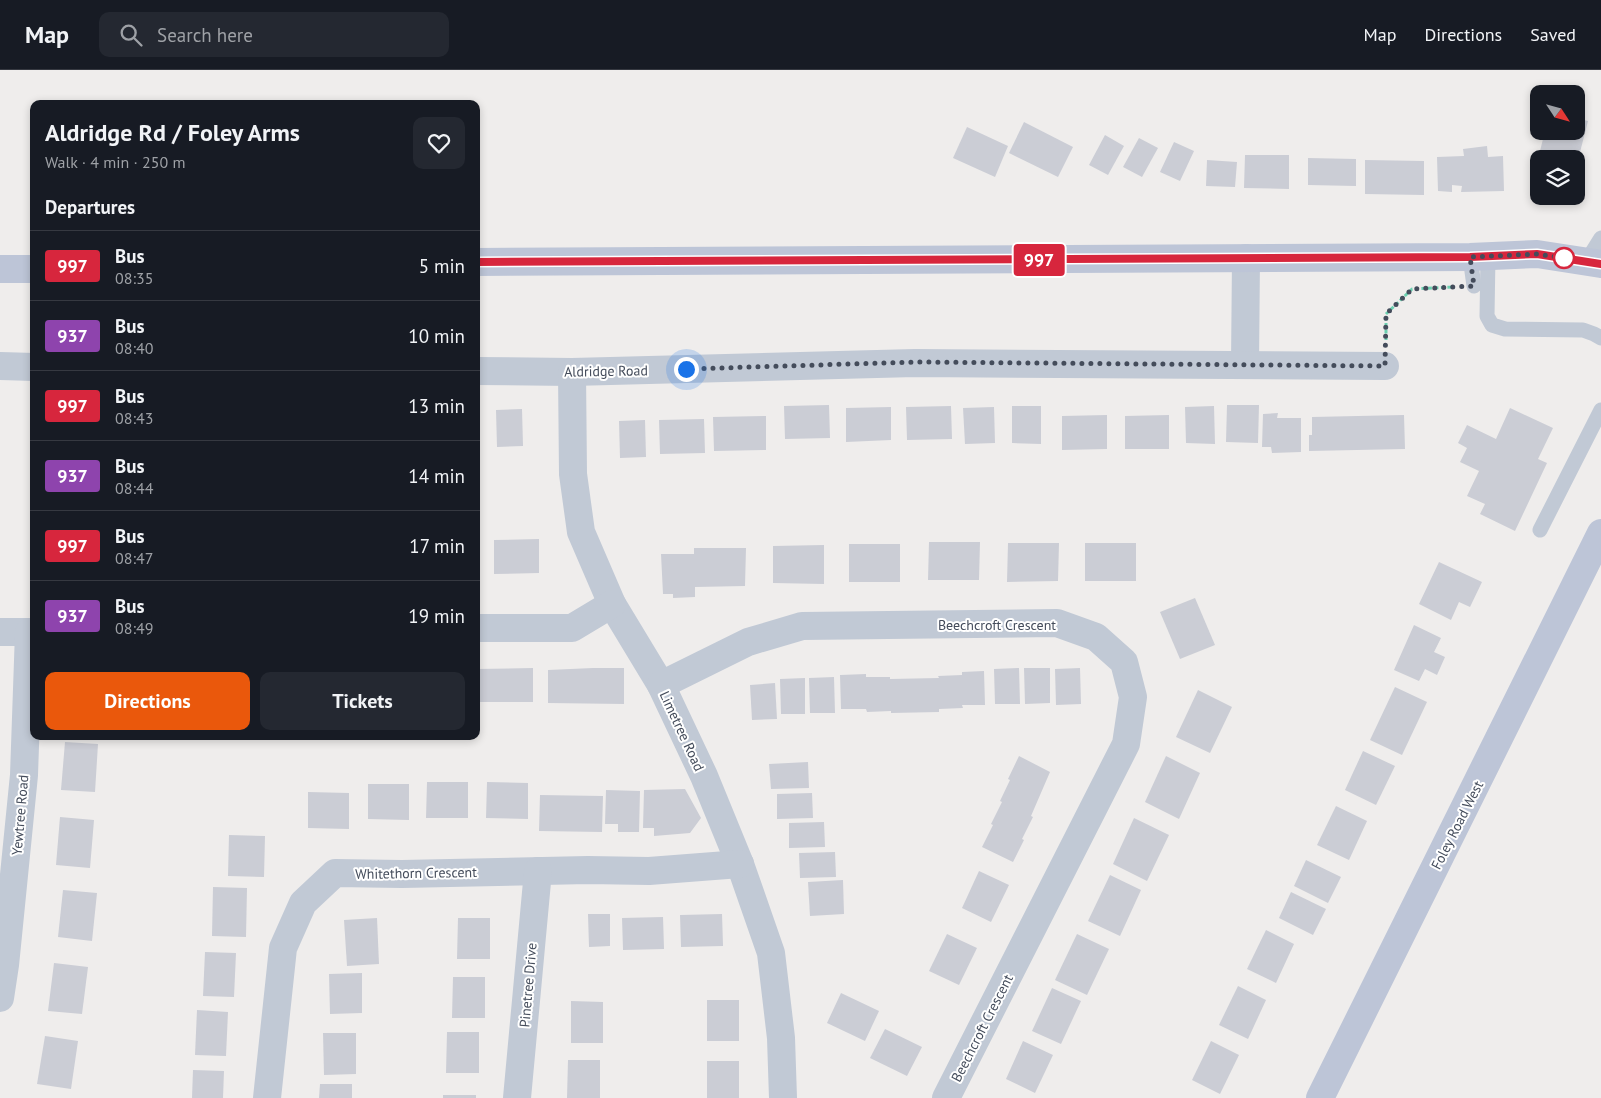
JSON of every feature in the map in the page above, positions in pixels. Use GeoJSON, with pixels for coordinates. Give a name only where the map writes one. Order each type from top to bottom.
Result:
{"type":"FeatureCollection","features":[{"type":"Feature","properties":{"kind":"street"},"geometry":{"type":"LineString","coordinates":[[480,262],[1479,257],[1537,254],[1593,263]]}},
{"type":"Feature","properties":{"kind":"street"},"geometry":{"type":"LineString","coordinates":[[1245,364],[1246,258]]}},
{"type":"Feature","properties":{"kind":"street"},"geometry":{"type":"LineString","coordinates":[[0,269],[30,268]]}},
{"type":"Feature","properties":{"kind":"street","name":"Aldridge Road"},"geometry":{"type":"LineString","coordinates":[[480,371],[572,372],[915,362],[1385,366]]}},
{"type":"Feature","properties":{"kind":"street"},"geometry":{"type":"LineString","coordinates":[[0,366],[30,367]]}},
{"type":"Feature","properties":{"kind":"street","name":"Limetree Road"},"geometry":{"type":"LineString","coordinates":[[572,372],[573,474],[581,532],[612,604],[661,685],[704,776],[740,864],[771,953],[781,1038],[783,1098]]}},
{"type":"Feature","properties":{"kind":"street","name":"Foley Road West"},"geometry":{"type":"LineString","coordinates":[[1320,1098],[1598,542]]}},
{"type":"Feature","properties":{"kind":"street"},"geometry":{"type":"LineString","coordinates":[[480,628],[572,628],[612,604]]}},
{"type":"Feature","properties":{"kind":"street","name":"Beechcroft Crescent"},"geometry":{"type":"LineString","coordinates":[[661,685],[748,642],[802,626],[1057,624],[1096,637],[1124,662],[1133,697],[1126,744],[946,1098]]}},
{"type":"Feature","properties":{"kind":"street"},"geometry":{"type":"LineString","coordinates":[[0,632],[30,632]]}},
{"type":"Feature","properties":{"kind":"street","name":"Yewtree Road"},"geometry":{"type":"LineString","coordinates":[[0,998],[6,965],[24,775],[30,652]]}},
{"type":"Feature","properties":{"kind":"street","name":"Whitethorn Crescent"},"geometry":{"type":"LineString","coordinates":[[267,1098],[283,948],[303,903],[335,874],[588,870],[649,871],[740,864]]}},
{"type":"Feature","properties":{"kind":"street","name":"Pinetree Drive"},"geometry":{"type":"LineString","coordinates":[[517,1098],[538,871]]}},
{"type":"Feature","properties":{"kind":"lane"},"geometry":{"type":"LineString","coordinates":[[1593,263],[1601,238]]}},
{"type":"Feature","properties":{"kind":"lane"},"geometry":{"type":"LineString","coordinates":[[1474,286],[1479,257]]}},
{"type":"Feature","properties":{"kind":"lane"},"geometry":{"type":"LineString","coordinates":[[1479,257],[1487,316],[1492,325],[1505,329],[1583,330],[1601,338]]}},
{"type":"Feature","properties":{"kind":"lane"},"geometry":{"type":"LineString","coordinates":[[1540,530],[1601,410]]}},
{"type":"Feature","properties":{"kind":"path"},"geometry":{"type":"LineString","coordinates":[[1385,366],[1386,314],[1412,289],[1474,286]]}},
{"type":"Feature","properties":{"kind":"building"},"geometry":{"type":"Polygon","coordinates":[[[1585,120],[1588,121],[1585,133],[1585,120]]]}},
{"type":"Feature","properties":{"kind":"building"},"geometry":{"type":"Polygon","coordinates":[[[1024,122],[1073,147],[1058,177],[1009,153],[1024,122]]]}},
{"type":"Feature","properties":{"kind":"building"},"geometry":{"type":"Polygon","coordinates":[[[967,127],[1008,146],[995,177],[953,158],[967,127]]]}},
{"type":"Feature","properties":{"kind":"building"},"geometry":{"type":"Polygon","coordinates":[[[1105,135],[1124,146],[1108,175],[1089,165],[1105,135]]]}},
{"type":"Feature","properties":{"kind":"building"},"geometry":{"type":"Polygon","coordinates":[[[1139,138],[1158,148],[1142,177],[1123,167],[1139,138]]]}},
{"type":"Feature","properties":{"kind":"building"},"geometry":{"type":"Polygon","coordinates":[[[1543,140],[1583,140],[1581,150],[1540,150],[1543,140]]]}},
{"type":"Feature","properties":{"kind":"building"},"geometry":{"type":"Polygon","coordinates":[[[1174,142],[1194,151],[1180,181],[1160,172],[1174,142]]]}},
{"type":"Feature","properties":{"kind":"building"},"geometry":{"type":"Polygon","coordinates":[[[1487,146],[1488,157],[1503,156],[1504,191],[1461,192],[1462,186],[1452,185],[1452,192],[1438,191],[1437,157],[1464,156],[1463,149],[1487,146]]]}},
{"type":"Feature","properties":{"kind":"building"},"geometry":{"type":"Polygon","coordinates":[[[1245,155],[1289,155],[1289,189],[1244,188],[1245,155]]]}},
{"type":"Feature","properties":{"kind":"building"},"geometry":{"type":"Polygon","coordinates":[[[1308,158],[1356,159],[1356,186],[1308,185],[1308,158]]]}},
{"type":"Feature","properties":{"kind":"building"},"geometry":{"type":"Polygon","coordinates":[[[1207,160],[1237,162],[1235,187],[1206,186],[1207,160]]]}},
{"type":"Feature","properties":{"kind":"building"},"geometry":{"type":"Polygon","coordinates":[[[1365,160],[1424,161],[1424,195],[1365,194],[1365,160]]]}},
{"type":"Feature","properties":{"kind":"building"},"geometry":{"type":"Polygon","coordinates":[[[829,405],[830,438],[785,439],[784,406],[829,405]]]}},
{"type":"Feature","properties":{"kind":"building"},"geometry":{"type":"Polygon","coordinates":[[[1227,405],[1259,405],[1258,443],[1226,442],[1227,405]]]}},
{"type":"Feature","properties":{"kind":"building"},"geometry":{"type":"Polygon","coordinates":[[[951,406],[952,439],[907,440],[906,407],[951,406]]]}},
{"type":"Feature","properties":{"kind":"building"},"geometry":{"type":"Polygon","coordinates":[[[1012,406],[1041,406],[1041,444],[1012,443],[1012,406]]]}},
{"type":"Feature","properties":{"kind":"building"},"geometry":{"type":"Polygon","coordinates":[[[1214,406],[1215,444],[1186,443],[1185,407],[1214,406]]]}},
{"type":"Feature","properties":{"kind":"building"},"geometry":{"type":"Polygon","coordinates":[[[891,407],[891,440],[846,442],[846,408],[891,407]]]}},
{"type":"Feature","properties":{"kind":"building"},"geometry":{"type":"Polygon","coordinates":[[[994,407],[995,443],[965,444],[963,408],[994,407]]]}},
{"type":"Feature","properties":{"kind":"building"},"geometry":{"type":"Polygon","coordinates":[[[1510,408],[1553,428],[1538,459],[1547,463],[1515,531],[1480,514],[1485,504],[1467,496],[1479,471],[1460,462],[1467,448],[1458,443],[1467,425],[1496,439],[1510,408]]]}},
{"type":"Feature","properties":{"kind":"building"},"geometry":{"type":"Polygon","coordinates":[[[522,409],[523,446],[497,447],[496,410],[522,409]]]}},
{"type":"Feature","properties":{"kind":"building"},"geometry":{"type":"Polygon","coordinates":[[[1278,413],[1277,418],[1301,418],[1301,452],[1272,453],[1271,447],[1262,447],[1263,414],[1278,413]]]}},
{"type":"Feature","properties":{"kind":"building"},"geometry":{"type":"Polygon","coordinates":[[[1107,415],[1107,449],[1062,450],[1062,416],[1107,415]]]}},
{"type":"Feature","properties":{"kind":"building"},"geometry":{"type":"Polygon","coordinates":[[[1169,415],[1169,449],[1125,449],[1125,416],[1169,415]]]}},
{"type":"Feature","properties":{"kind":"building"},"geometry":{"type":"Polygon","coordinates":[[[1404,415],[1405,449],[1309,451],[1309,435],[1312,435],[1312,417],[1404,415]]]}},
{"type":"Feature","properties":{"kind":"building"},"geometry":{"type":"Polygon","coordinates":[[[766,416],[766,450],[714,451],[713,417],[766,416]]]}},
{"type":"Feature","properties":{"kind":"building"},"geometry":{"type":"Polygon","coordinates":[[[704,419],[705,453],[660,454],[659,420],[704,419]]]}},
{"type":"Feature","properties":{"kind":"building"},"geometry":{"type":"Polygon","coordinates":[[[645,420],[646,457],[620,458],[619,421],[645,420]]]}},
{"type":"Feature","properties":{"kind":"building"},"geometry":{"type":"Polygon","coordinates":[[[539,539],[539,573],[494,574],[494,540],[539,539]]]}},
{"type":"Feature","properties":{"kind":"building"},"geometry":{"type":"Polygon","coordinates":[[[929,542],[980,542],[979,580],[928,580],[929,542]]]}},
{"type":"Feature","properties":{"kind":"building"},"geometry":{"type":"Polygon","coordinates":[[[1008,543],[1059,543],[1058,581],[1007,582],[1008,543]]]}},
{"type":"Feature","properties":{"kind":"building"},"geometry":{"type":"Polygon","coordinates":[[[1085,543],[1136,543],[1136,581],[1085,581],[1085,543]]]}},
{"type":"Feature","properties":{"kind":"building"},"geometry":{"type":"Polygon","coordinates":[[[849,544],[900,544],[900,582],[849,582],[849,544]]]}},
{"type":"Feature","properties":{"kind":"building"},"geometry":{"type":"Polygon","coordinates":[[[824,545],[824,584],[773,583],[773,546],[824,545]]]}},
{"type":"Feature","properties":{"kind":"building"},"geometry":{"type":"Polygon","coordinates":[[[694,548],[746,548],[745,586],[695,587],[695,597],[673,598],[673,594],[663,594],[661,554],[694,554],[694,548]]]}},
{"type":"Feature","properties":{"kind":"building"},"geometry":{"type":"Polygon","coordinates":[[[1439,562],[1482,582],[1470,607],[1459,602],[1451,620],[1419,604],[1439,562]]]}},
{"type":"Feature","properties":{"kind":"building"},"geometry":{"type":"Polygon","coordinates":[[[1195,598],[1215,645],[1180,659],[1160,612],[1195,598]]]}},
{"type":"Feature","properties":{"kind":"building"},"geometry":{"type":"Polygon","coordinates":[[[1414,625],[1441,638],[1434,652],[1445,657],[1437,675],[1425,669],[1419,681],[1394,670],[1414,625]]]}},
{"type":"Feature","properties":{"kind":"building"},"geometry":{"type":"Polygon","coordinates":[[[533,668],[533,702],[480,702],[480,669],[533,668]]]}},
{"type":"Feature","properties":{"kind":"building"},"geometry":{"type":"Polygon","coordinates":[[[624,668],[624,704],[548,703],[548,670],[624,668]]]}},
{"type":"Feature","properties":{"kind":"building"},"geometry":{"type":"Polygon","coordinates":[[[1019,668],[1020,704],[995,704],[994,669],[1019,668]]]}},
{"type":"Feature","properties":{"kind":"building"},"geometry":{"type":"Polygon","coordinates":[[[1024,668],[1050,668],[1050,703],[1025,704],[1024,668]]]}},
{"type":"Feature","properties":{"kind":"building"},"geometry":{"type":"Polygon","coordinates":[[[1080,668],[1081,704],[1056,705],[1055,669],[1080,668]]]}},
{"type":"Feature","properties":{"kind":"building"},"geometry":{"type":"Polygon","coordinates":[[[984,671],[985,705],[962,705],[963,708],[939,709],[939,712],[891,713],[891,711],[867,712],[866,709],[841,709],[840,675],[866,674],[866,677],[890,677],[890,679],[939,678],[938,676],[962,675],[962,672],[984,671]]]}},
{"type":"Feature","properties":{"kind":"building"},"geometry":{"type":"Polygon","coordinates":[[[834,677],[835,713],[810,713],[809,678],[834,677]]]}},
{"type":"Feature","properties":{"kind":"building"},"geometry":{"type":"Polygon","coordinates":[[[805,678],[805,714],[781,714],[780,679],[805,678]]]}},
{"type":"Feature","properties":{"kind":"building"},"geometry":{"type":"Polygon","coordinates":[[[775,683],[777,719],[752,720],[750,685],[775,683]]]}},
{"type":"Feature","properties":{"kind":"building"},"geometry":{"type":"Polygon","coordinates":[[[1395,687],[1427,702],[1402,755],[1370,740],[1395,687]]]}},
{"type":"Feature","properties":{"kind":"building"},"geometry":{"type":"Polygon","coordinates":[[[1198,690],[1232,707],[1210,753],[1176,737],[1198,690]]]}},
{"type":"Feature","properties":{"kind":"building"},"geometry":{"type":"Polygon","coordinates":[[[65,742],[98,744],[95,792],[61,790],[65,742]]]}},
{"type":"Feature","properties":{"kind":"building"},"geometry":{"type":"Polygon","coordinates":[[[1363,751],[1395,766],[1376,805],[1345,790],[1363,751]]]}},
{"type":"Feature","properties":{"kind":"building"},"geometry":{"type":"Polygon","coordinates":[[[1019,756],[1050,772],[1031,816],[1033,817],[1022,839],[1024,840],[1013,862],[982,847],[993,825],[991,824],[1002,802],[1000,801],[1010,780],[1008,779],[1019,756]]]}},
{"type":"Feature","properties":{"kind":"building"},"geometry":{"type":"Polygon","coordinates":[[[1166,756],[1200,773],[1179,819],[1145,802],[1166,756]]]}},
{"type":"Feature","properties":{"kind":"building"},"geometry":{"type":"Polygon","coordinates":[[[808,762],[809,788],[771,789],[769,764],[808,762]]]}},
{"type":"Feature","properties":{"kind":"building"},"geometry":{"type":"Polygon","coordinates":[[[427,782],[468,782],[468,818],[426,818],[427,782]]]}},
{"type":"Feature","properties":{"kind":"building"},"geometry":{"type":"Polygon","coordinates":[[[487,782],[528,783],[528,819],[486,818],[487,782]]]}},
{"type":"Feature","properties":{"kind":"building"},"geometry":{"type":"Polygon","coordinates":[[[368,784],[409,784],[409,820],[368,819],[368,784]]]}},
{"type":"Feature","properties":{"kind":"building"},"geometry":{"type":"Polygon","coordinates":[[[685,789],[701,818],[690,833],[654,836],[654,828],[643,828],[644,790],[685,789]]]}},
{"type":"Feature","properties":{"kind":"building"},"geometry":{"type":"Polygon","coordinates":[[[606,790],[640,791],[639,832],[618,832],[618,824],[605,824],[606,790]]]}},
{"type":"Feature","properties":{"kind":"building"},"geometry":{"type":"Polygon","coordinates":[[[308,792],[349,793],[349,829],[308,828],[308,792]]]}},
{"type":"Feature","properties":{"kind":"building"},"geometry":{"type":"Polygon","coordinates":[[[812,793],[813,818],[777,819],[777,794],[812,793]]]}},
{"type":"Feature","properties":{"kind":"building"},"geometry":{"type":"Polygon","coordinates":[[[540,795],[603,796],[602,832],[539,831],[540,795]]]}},
{"type":"Feature","properties":{"kind":"building"},"geometry":{"type":"Polygon","coordinates":[[[1336,806],[1367,821],[1349,860],[1317,845],[1336,806]]]}},
{"type":"Feature","properties":{"kind":"building"},"geometry":{"type":"Polygon","coordinates":[[[60,817],[94,820],[90,868],[56,865],[60,817]]]}},
{"type":"Feature","properties":{"kind":"building"},"geometry":{"type":"Polygon","coordinates":[[[1134,818],[1169,835],[1147,881],[1113,864],[1134,818]]]}},
{"type":"Feature","properties":{"kind":"building"},"geometry":{"type":"Polygon","coordinates":[[[824,822],[825,847],[789,848],[789,823],[824,822]]]}},
{"type":"Feature","properties":{"kind":"building"},"geometry":{"type":"Polygon","coordinates":[[[229,835],[265,836],[264,877],[228,876],[229,835]]]}},
{"type":"Feature","properties":{"kind":"building"},"geometry":{"type":"Polygon","coordinates":[[[835,852],[836,877],[800,878],[799,853],[835,852]]]}},
{"type":"Feature","properties":{"kind":"building"},"geometry":{"type":"Polygon","coordinates":[[[1306,860],[1341,877],[1328,903],[1294,886],[1306,860]]]}},
{"type":"Feature","properties":{"kind":"building"},"geometry":{"type":"Polygon","coordinates":[[[979,871],[1009,885],[991,922],[962,908],[979,871]]]}},
{"type":"Feature","properties":{"kind":"building"},"geometry":{"type":"Polygon","coordinates":[[[1110,875],[1141,890],[1120,936],[1088,921],[1110,875]]]}},
{"type":"Feature","properties":{"kind":"building"},"geometry":{"type":"Polygon","coordinates":[[[843,880],[844,914],[810,916],[808,882],[843,880]]]}},
{"type":"Feature","properties":{"kind":"building"},"geometry":{"type":"Polygon","coordinates":[[[213,887],[247,888],[246,937],[212,936],[213,887]]]}},
{"type":"Feature","properties":{"kind":"building"},"geometry":{"type":"Polygon","coordinates":[[[63,890],[97,893],[92,941],[58,937],[63,890]]]}},
{"type":"Feature","properties":{"kind":"building"},"geometry":{"type":"Polygon","coordinates":[[[1291,892],[1326,909],[1313,935],[1279,918],[1291,892]]]}},
{"type":"Feature","properties":{"kind":"building"},"geometry":{"type":"Polygon","coordinates":[[[588,914],[610,914],[610,946],[589,947],[588,914]]]}},
{"type":"Feature","properties":{"kind":"building"},"geometry":{"type":"Polygon","coordinates":[[[722,914],[723,946],[681,947],[680,915],[722,914]]]}},
{"type":"Feature","properties":{"kind":"building"},"geometry":{"type":"Polygon","coordinates":[[[663,917],[664,949],[623,950],[622,918],[663,917]]]}},
{"type":"Feature","properties":{"kind":"building"},"geometry":{"type":"Polygon","coordinates":[[[377,918],[379,964],[347,966],[344,920],[377,918]]]}},
{"type":"Feature","properties":{"kind":"building"},"geometry":{"type":"Polygon","coordinates":[[[458,918],[490,918],[490,959],[457,959],[458,918]]]}},
{"type":"Feature","properties":{"kind":"building"},"geometry":{"type":"Polygon","coordinates":[[[1266,930],[1294,944],[1276,983],[1247,969],[1266,930]]]}},
{"type":"Feature","properties":{"kind":"building"},"geometry":{"type":"Polygon","coordinates":[[[947,934],[977,948],[959,985],[929,971],[947,934]]]}},
{"type":"Feature","properties":{"kind":"building"},"geometry":{"type":"Polygon","coordinates":[[[1077,934],[1109,949],[1087,995],[1055,980],[1077,934]]]}},
{"type":"Feature","properties":{"kind":"building"},"geometry":{"type":"Polygon","coordinates":[[[205,952],[236,953],[234,997],[203,996],[205,952]]]}},
{"type":"Feature","properties":{"kind":"building"},"geometry":{"type":"Polygon","coordinates":[[[54,963],[88,967],[82,1014],[48,1011],[54,963]]]}},
{"type":"Feature","properties":{"kind":"building"},"geometry":{"type":"Polygon","coordinates":[[[362,973],[362,1013],[330,1014],[329,974],[362,973]]]}},
{"type":"Feature","properties":{"kind":"building"},"geometry":{"type":"Polygon","coordinates":[[[453,977],[485,977],[485,1018],[452,1018],[453,977]]]}},
{"type":"Feature","properties":{"kind":"building"},"geometry":{"type":"Polygon","coordinates":[[[1238,986],[1266,1000],[1248,1039],[1219,1025],[1238,986]]]}},
{"type":"Feature","properties":{"kind":"building"},"geometry":{"type":"Polygon","coordinates":[[[1052,988],[1081,1001],[1061,1044],[1032,1031],[1052,988]]]}},
{"type":"Feature","properties":{"kind":"building"},"geometry":{"type":"Polygon","coordinates":[[[841,993],[879,1011],[865,1041],[827,1023],[841,993]]]}},
{"type":"Feature","properties":{"kind":"building"},"geometry":{"type":"Polygon","coordinates":[[[707,1000],[739,1000],[739,1041],[707,1041],[707,1000]]]}},
{"type":"Feature","properties":{"kind":"building"},"geometry":{"type":"Polygon","coordinates":[[[571,1001],[603,1002],[603,1043],[571,1043],[571,1001]]]}},
{"type":"Feature","properties":{"kind":"building"},"geometry":{"type":"Polygon","coordinates":[[[197,1010],[228,1012],[226,1056],[195,1055],[197,1010]]]}},
{"type":"Feature","properties":{"kind":"building"},"geometry":{"type":"Polygon","coordinates":[[[885,1029],[922,1047],[907,1076],[870,1058],[885,1029]]]}},
{"type":"Feature","properties":{"kind":"building"},"geometry":{"type":"Polygon","coordinates":[[[447,1032],[479,1032],[479,1073],[446,1073],[447,1032]]]}},
{"type":"Feature","properties":{"kind":"building"},"geometry":{"type":"Polygon","coordinates":[[[323,1033],[356,1033],[356,1074],[324,1075],[323,1033]]]}},
{"type":"Feature","properties":{"kind":"building"},"geometry":{"type":"Polygon","coordinates":[[[45,1036],[78,1041],[71,1089],[37,1084],[45,1036]]]}},
{"type":"Feature","properties":{"kind":"building"},"geometry":{"type":"Polygon","coordinates":[[[1023,1041],[1053,1055],[1035,1093],[1006,1079],[1023,1041]]]}},
{"type":"Feature","properties":{"kind":"building"},"geometry":{"type":"Polygon","coordinates":[[[1211,1041],[1239,1055],[1220,1094],[1192,1080],[1211,1041]]]}},
{"type":"Feature","properties":{"kind":"building"},"geometry":{"type":"Polygon","coordinates":[[[568,1060],[600,1060],[600,1098],[567,1098],[568,1060]]]}},
{"type":"Feature","properties":{"kind":"building"},"geometry":{"type":"Polygon","coordinates":[[[707,1061],[739,1061],[739,1098],[707,1098],[707,1061]]]}},
{"type":"Feature","properties":{"kind":"building"},"geometry":{"type":"Polygon","coordinates":[[[193,1070],[224,1071],[223,1098],[192,1098],[193,1070]]]}},
{"type":"Feature","properties":{"kind":"building"},"geometry":{"type":"Polygon","coordinates":[[[320,1084],[352,1084],[352,1098],[319,1098],[320,1084]]]}},
{"type":"Feature","properties":{"kind":"building"},"geometry":{"type":"Polygon","coordinates":[[[443,1095],[476,1095],[476,1098],[443,1098],[443,1095]]]}},
{"type":"Feature","properties":{"kind":"bus line","name":"997"},"geometry":{"type":"LineString","coordinates":[[480,262],[1470,257],[1537,254],[1601,264]]}},
{"type":"Feature","properties":{"kind":"route"},"geometry":{"type":"LineString","coordinates":[[686,369],[915,362],[1385,366],[1386,314],[1412,289],[1474,286],[1470,257],[1537,254],[1564,258]]}}]}
